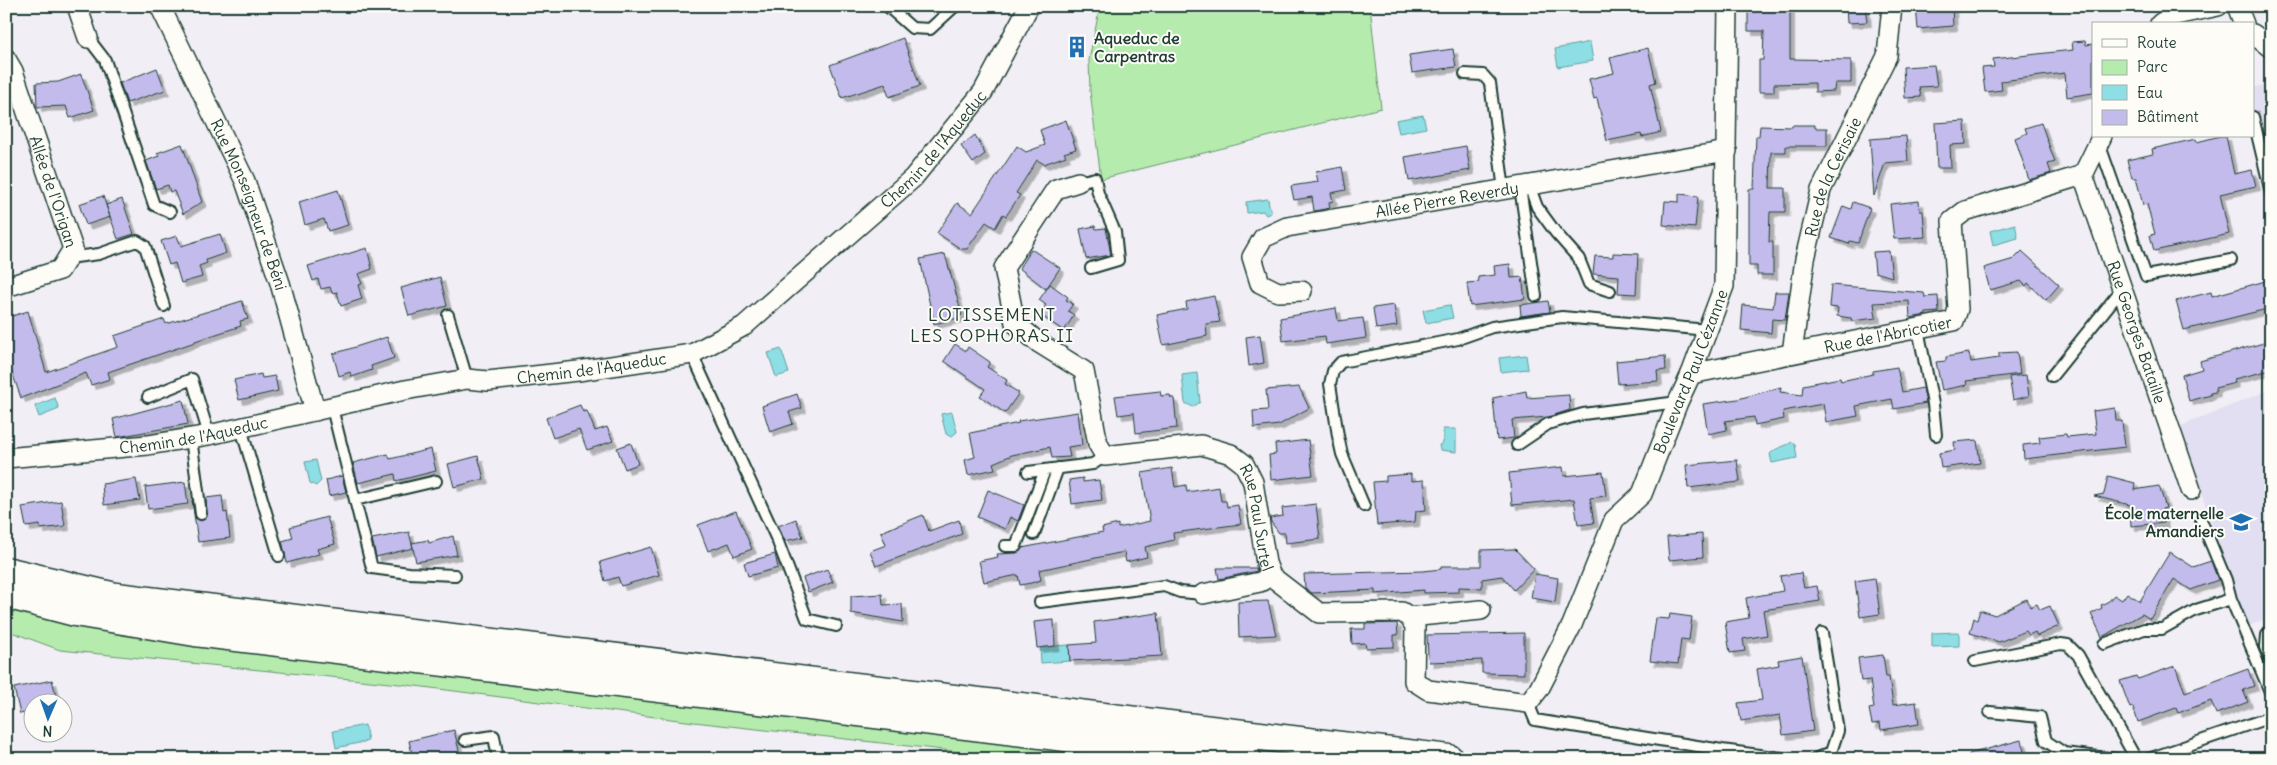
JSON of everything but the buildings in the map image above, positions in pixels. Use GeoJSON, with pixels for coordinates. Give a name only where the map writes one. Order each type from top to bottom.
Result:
{"type":"FeatureCollection","features":[{"type":"Feature","properties":{"kind":"main road"},"geometry":{"type":"LineString","coordinates":[[6,571],[31,579],[116,597],[1449,759]]}},
{"type":"Feature","properties":{"kind":"main road"},"geometry":{"type":"LineString","coordinates":[[6,594],[75,612],[195,632],[1247,759]]}},
{"type":"Feature","properties":{"kind":"street"},"geometry":{"type":"LineString","coordinates":[[78,6],[88,38]]}},
{"type":"Feature","properties":{"kind":"street","name":"Rue Monseigneur de Béni"},"geometry":{"type":"LineString","coordinates":[[160,6],[245,181],[324,409]]}},
{"type":"Feature","properties":{"kind":"street","name":"Chemin de l'Aqueduc"},"geometry":{"type":"LineString","coordinates":[[6,458],[148,445],[241,428],[405,390],[467,379],[488,381],[578,371],[692,354],[744,326],[913,178],[983,92],[1029,6]]}},
{"type":"Feature","properties":{"kind":"street","name":"Boulevard Paul Cézanne"},"geometry":{"type":"LineString","coordinates":[[1528,703],[1538,689],[1572,625],[1614,520],[1642,494],[1691,374],[1724,286],[1728,6]]}},
{"type":"Feature","properties":{"kind":"street","name":"Rue de la Cerisaie"},"geometry":{"type":"LineString","coordinates":[[1792,353],[1805,259],[1821,190],[1887,56],[1892,6]]}},
{"type":"Feature","properties":{"kind":"street"},"geometry":{"type":"LineString","coordinates":[[2163,22],[2171,16],[2218,6]]}},
{"type":"Feature","properties":{"kind":"street"},"geometry":{"type":"LineString","coordinates":[[2237,6],[2243,22]]}},
{"type":"Feature","properties":{"kind":"street","name":"Allée de l'Origan"},"geometry":{"type":"LineString","coordinates":[[6,59],[13,71],[73,249],[60,270],[6,287]]}},
{"type":"Feature","properties":{"kind":"street"},"geometry":{"type":"LineString","coordinates":[[2083,175],[2100,139]]}},
{"type":"Feature","properties":{"kind":"street","name":"Allée Pierre Reverdy"},"geometry":{"type":"LineString","coordinates":[[1302,291],[1278,292],[1260,283],[1252,257],[1263,238],[1288,227],[1726,151]]}},
{"type":"Feature","properties":{"kind":"street","name":"Rue de l'Abricotier"},"geometry":{"type":"LineString","coordinates":[[1691,374],[1918,329],[1954,320],[1958,309],[1952,221],[1965,211],[2083,175]]}},
{"type":"Feature","properties":{"kind":"street","name":"Rue Georges Bataille"},"geometry":{"type":"LineString","coordinates":[[2083,175],[2191,490]]}},
{"type":"Feature","properties":{"kind":"street"},"geometry":{"type":"LineString","coordinates":[[1078,182],[1056,189],[1004,268],[1015,323],[1040,343],[1084,371],[1098,444],[1105,456]]}},
{"type":"Feature","properties":{"kind":"street","name":"Rue Paul Surtel"},"geometry":{"type":"LineString","coordinates":[[1105,456],[1201,445],[1231,454],[1244,464],[1253,482],[1266,563],[1271,576],[1319,613],[1402,612],[1409,617],[1482,610]]}},
{"type":"Feature","properties":{"kind":"street"},"geometry":{"type":"LineString","coordinates":[[1203,594],[1260,582],[1271,576]]}},
{"type":"Feature","properties":{"kind":"street"},"geometry":{"type":"LineString","coordinates":[[1409,617],[1415,626],[1414,681],[1428,690],[1528,703]]}},
{"type":"Feature","properties":{"kind":"lane"},"geometry":{"type":"LineString","coordinates":[[887,6],[912,28],[930,29],[955,6]]}},
{"type":"Feature","properties":{"kind":"lane"},"geometry":{"type":"LineString","coordinates":[[88,38],[105,60],[154,205],[170,212]]}},
{"type":"Feature","properties":{"kind":"lane"},"geometry":{"type":"LineString","coordinates":[[1465,74],[1483,75],[1490,83],[1518,187],[1536,296]]}},
{"type":"Feature","properties":{"kind":"lane"},"geometry":{"type":"LineString","coordinates":[[2254,121],[2271,193]]}},
{"type":"Feature","properties":{"kind":"lane"},"geometry":{"type":"LineString","coordinates":[[2100,139],[2146,276],[2231,260]]}},
{"type":"Feature","properties":{"kind":"lane"},"geometry":{"type":"LineString","coordinates":[[1078,182],[1095,178],[1098,193],[1115,232],[1118,260],[1091,268]]}},
{"type":"Feature","properties":{"kind":"lane"},"geometry":{"type":"LineString","coordinates":[[1518,187],[1537,207],[1556,233],[1579,259],[1589,284],[1610,290]]}},
{"type":"Feature","properties":{"kind":"lane"},"geometry":{"type":"LineString","coordinates":[[68,258],[99,254],[137,241],[145,246],[164,306]]}},
{"type":"Feature","properties":{"kind":"lane"},"geometry":{"type":"LineString","coordinates":[[2052,376],[2122,289]]}},
{"type":"Feature","properties":{"kind":"lane"},"geometry":{"type":"LineString","coordinates":[[448,315],[467,379]]}},
{"type":"Feature","properties":{"kind":"lane"},"geometry":{"type":"LineString","coordinates":[[1364,506],[1342,454],[1338,436],[1330,384],[1333,370],[1341,362],[1458,339],[1492,327],[1562,317],[1708,330]]}},
{"type":"Feature","properties":{"kind":"lane"},"geometry":{"type":"LineString","coordinates":[[1918,329],[1933,404],[1936,435]]}},
{"type":"Feature","properties":{"kind":"lane"},"geometry":{"type":"LineString","coordinates":[[692,354],[778,542],[807,619],[836,626]]}},
{"type":"Feature","properties":{"kind":"lane"},"geometry":{"type":"LineString","coordinates":[[148,397],[192,379],[200,436],[201,514]]}},
{"type":"Feature","properties":{"kind":"lane"},"geometry":{"type":"LineString","coordinates":[[1517,445],[1548,424],[1583,414],[1678,402]]}},
{"type":"Feature","properties":{"kind":"lane"},"geometry":{"type":"LineString","coordinates":[[324,409],[354,500],[372,568],[409,573],[455,575]]}},
{"type":"Feature","properties":{"kind":"lane"},"geometry":{"type":"LineString","coordinates":[[241,428],[279,556]]}},
{"type":"Feature","properties":{"kind":"lane"},"geometry":{"type":"LineString","coordinates":[[1028,472],[1093,464],[1105,456]]}},
{"type":"Feature","properties":{"kind":"lane"},"geometry":{"type":"LineString","coordinates":[[1034,534],[1058,468]]}},
{"type":"Feature","properties":{"kind":"lane"},"geometry":{"type":"LineString","coordinates":[[1004,546],[1016,546],[1045,470]]}},
{"type":"Feature","properties":{"kind":"lane"},"geometry":{"type":"LineString","coordinates":[[354,500],[436,481]]}},
{"type":"Feature","properties":{"kind":"lane"},"geometry":{"type":"LineString","coordinates":[[2201,520],[2226,580],[2231,599],[2271,694]]}},
{"type":"Feature","properties":{"kind":"lane"},"geometry":{"type":"LineString","coordinates":[[1040,602],[1164,586],[1180,592],[1203,594]]}},
{"type":"Feature","properties":{"kind":"lane"},"geometry":{"type":"LineString","coordinates":[[2104,644],[2144,629],[2162,629],[2196,610],[2231,599]]}},
{"type":"Feature","properties":{"kind":"lane"},"geometry":{"type":"LineString","coordinates":[[2271,631],[2267,634],[2266,647],[2271,661]]}},
{"type":"Feature","properties":{"kind":"lane"},"geometry":{"type":"LineString","coordinates":[[1815,759],[1831,752],[1838,731],[1822,633]]}},
{"type":"Feature","properties":{"kind":"lane"},"geometry":{"type":"LineString","coordinates":[[1975,661],[2061,644],[2068,645],[2078,655],[2136,759]]}},
{"type":"Feature","properties":{"kind":"lane"},"geometry":{"type":"LineString","coordinates":[[1528,703],[1535,720],[1790,759]]}},
{"type":"Feature","properties":{"kind":"lane"},"geometry":{"type":"LineString","coordinates":[[1990,712],[2040,716],[2046,741],[2064,753],[2117,759]]}},
{"type":"Feature","properties":{"kind":"lane"},"geometry":{"type":"LineString","coordinates":[[2148,759],[2271,716]]}},
{"type":"Feature","properties":{"kind":"lane"},"geometry":{"type":"LineString","coordinates":[[465,740],[494,736],[498,759]]}},
{"type":"Feature","properties":{"kind":"shaded area"},"geometry":{"type":"Polygon","coordinates":[[[2271,83],[2271,235],[2251,138],[2254,138],[2254,88],[2271,83]]]}},
{"type":"Feature","properties":{"kind":"shaded area","name":"École maternelle Amandiers"},"geometry":{"type":"Polygon","coordinates":[[[2271,389],[2271,617],[2248,626],[2178,427],[2271,389]]]}},
{"type":"Feature","properties":{"kind":"green space"},"geometry":{"type":"Polygon","coordinates":[[[1100,6],[1370,6],[1381,108],[1101,179],[1090,91],[1089,60],[1100,6]]]}},
{"type":"Feature","properties":{"kind":"green space"},"geometry":{"type":"Polygon","coordinates":[[[6,607],[80,627],[1157,759],[1024,759],[694,722],[400,684],[60,650],[6,630],[6,607]]]}},
{"type":"Feature","properties":{"kind":"water"},"geometry":{"type":"Polygon","coordinates":[[[1590,42],[1593,61],[1558,67],[1555,49],[1590,42]]]}},
{"type":"Feature","properties":{"kind":"water"},"geometry":{"type":"Polygon","coordinates":[[[1423,115],[1426,128],[1399,133],[1396,120],[1423,115]]]}},
{"type":"Feature","properties":{"kind":"water"},"geometry":{"type":"Polygon","coordinates":[[[1268,199],[1271,213],[1266,215],[1263,211],[1247,213],[1246,202],[1268,199]]]}},
{"type":"Feature","properties":{"kind":"water"},"geometry":{"type":"Polygon","coordinates":[[[2015,224],[2018,238],[1993,245],[1990,231],[2015,224]]]}},
{"type":"Feature","properties":{"kind":"water"},"geometry":{"type":"Polygon","coordinates":[[[1450,305],[1453,318],[1426,323],[1423,310],[1450,305]]]}},
{"type":"Feature","properties":{"kind":"water"},"geometry":{"type":"Polygon","coordinates":[[[781,349],[789,373],[776,377],[768,353],[781,349]]]}},
{"type":"Feature","properties":{"kind":"water"},"geometry":{"type":"Polygon","coordinates":[[[1526,355],[1528,369],[1501,372],[1499,358],[1526,355]]]}},
{"type":"Feature","properties":{"kind":"water"},"geometry":{"type":"Polygon","coordinates":[[[1197,373],[1200,402],[1193,407],[1185,403],[1182,375],[1197,373]]]}},
{"type":"Feature","properties":{"kind":"water"},"geometry":{"type":"Polygon","coordinates":[[[55,398],[59,409],[39,417],[35,406],[55,398]]]}},
{"type":"Feature","properties":{"kind":"water"},"geometry":{"type":"Polygon","coordinates":[[[952,412],[957,432],[951,437],[946,434],[941,414],[952,412]]]}},
{"type":"Feature","properties":{"kind":"water"},"geometry":{"type":"Polygon","coordinates":[[[1443,429],[1456,429],[1456,452],[1440,450],[1439,445],[1443,443],[1443,429]]]}},
{"type":"Feature","properties":{"kind":"water"},"geometry":{"type":"Polygon","coordinates":[[[1792,442],[1795,444],[1797,458],[1772,463],[1770,454],[1792,442]]]}},
{"type":"Feature","properties":{"kind":"water"},"geometry":{"type":"Polygon","coordinates":[[[316,460],[321,481],[316,486],[310,483],[305,462],[316,460]]]}},
{"type":"Feature","properties":{"kind":"water"},"geometry":{"type":"Polygon","coordinates":[[[1959,632],[1959,646],[1932,647],[1932,633],[1959,632]]]}},
{"type":"Feature","properties":{"kind":"water"},"geometry":{"type":"Polygon","coordinates":[[[1069,645],[1070,661],[1041,663],[1040,647],[1069,645]]]}},
{"type":"Feature","properties":{"kind":"water"},"geometry":{"type":"Polygon","coordinates":[[[365,725],[368,741],[336,748],[333,731],[365,725]]]}},
{"type":"Feature","properties":{"kind":"place","name":"Aqueduc de Carpentras"},"geometry":{"type":"Point","coordinates":[1077,47]}},
{"type":"Feature","properties":{"kind":"place","name":"École maternelle Amandiers"},"geometry":{"type":"Point","coordinates":[2241,522]}},
{"type":"Feature","properties":{"kind":"district","name":"LOTISSEMENT LES SOPHORAS II"},"geometry":{"type":"Point","coordinates":[992,325]}}]}
